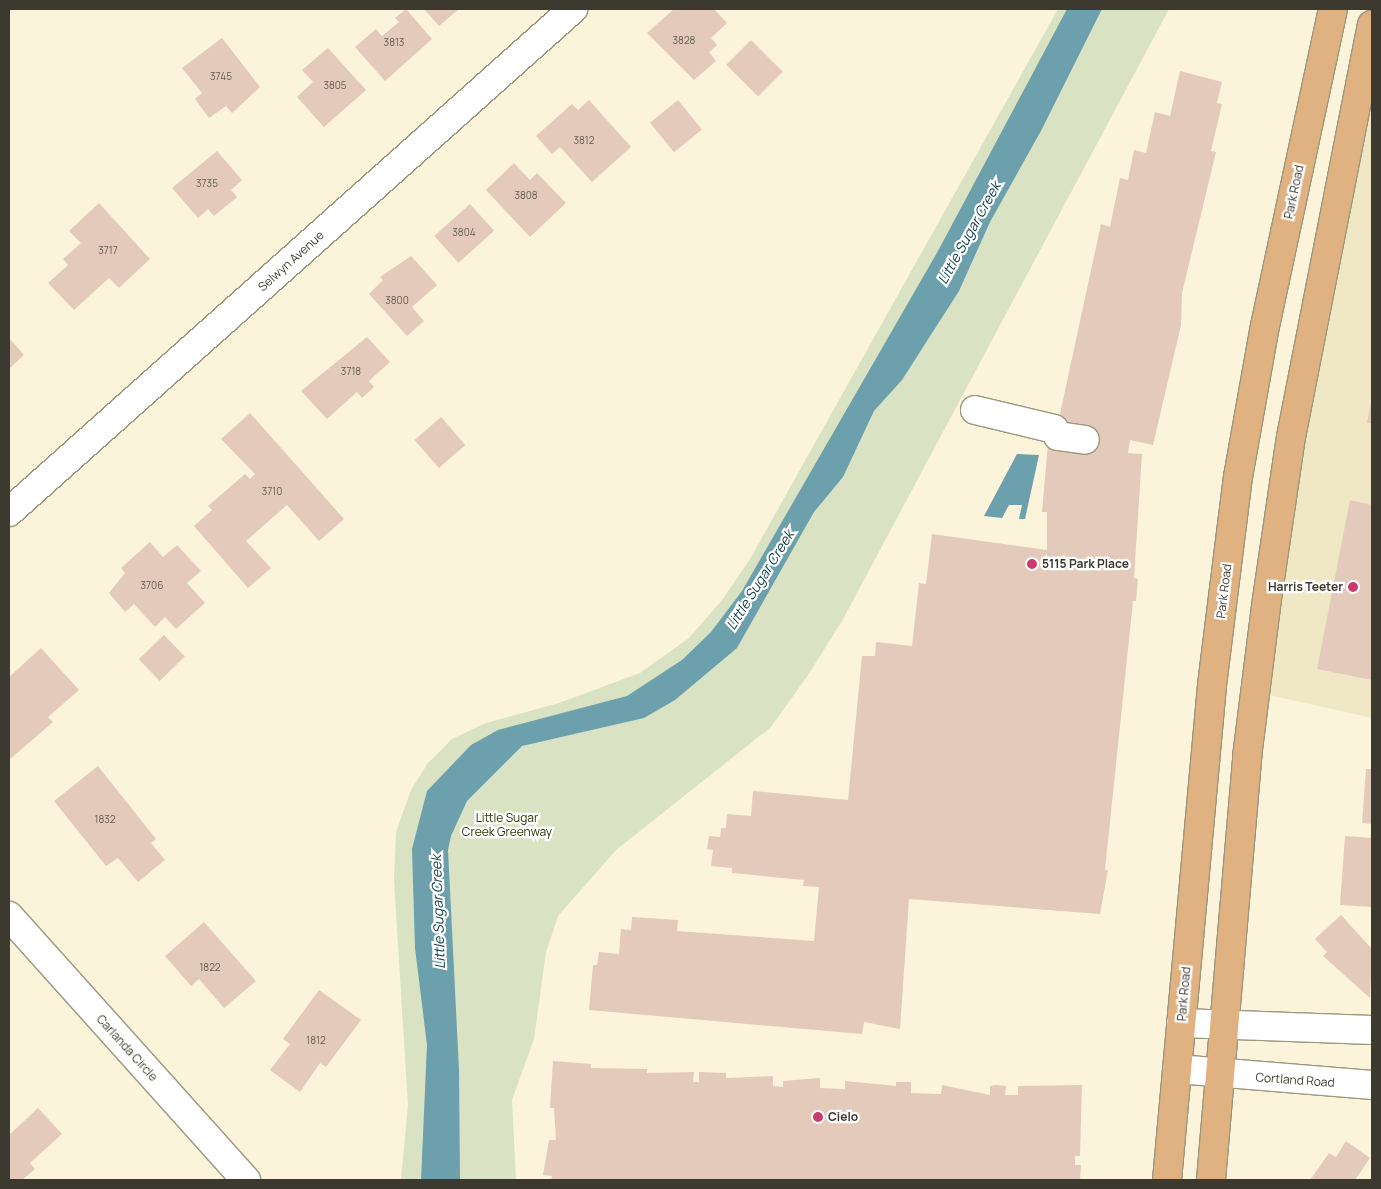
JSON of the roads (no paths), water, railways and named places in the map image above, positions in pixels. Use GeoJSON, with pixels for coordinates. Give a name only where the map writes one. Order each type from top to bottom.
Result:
{"type":"FeatureCollection","features":[{"type":"Feature","properties":{"kind":"main road","name":"Park Road"},"geometry":{"type":"LineString","coordinates":[[1167,1180],[1212,684],[1238,477],[1265,326],[1333,9]]}},
{"type":"Feature","properties":{"kind":"main road"},"geometry":{"type":"LineString","coordinates":[[1210,1180],[1247,757],[1283,486],[1372,25]]}},
{"type":"Feature","properties":{"kind":"street","name":"Selwyn Avenue"},"geometry":{"type":"LineString","coordinates":[[9,512],[573,9]]}},
{"type":"Feature","properties":{"kind":"street"},"geometry":{"type":"LineString","coordinates":[[975,410],[1054,429],[1058,436],[1085,440]]}},
{"type":"Feature","properties":{"kind":"street","name":"Carlanda Circle"},"geometry":{"type":"LineString","coordinates":[[9,916],[246,1180]]}},
{"type":"Feature","properties":{"kind":"street"},"geometry":{"type":"LineString","coordinates":[[1181,1023],[1372,1030]]}},
{"type":"Feature","properties":{"kind":"street","name":"Cortland Road"},"geometry":{"type":"LineString","coordinates":[[1177,1069],[1219,1074],[1372,1084]]}},
{"type":"Feature","properties":{"kind":"water","name":"Little Sugar Creek"},"geometry":{"type":"Polygon","coordinates":[[[1067,9],[1102,9],[1042,129],[990,222],[959,291],[902,380],[874,411],[843,477],[814,512],[737,648],[675,700],[644,718],[522,746],[467,801],[451,836],[448,850],[459,1070],[460,1180],[421,1180],[427,1045],[415,948],[412,849],[427,791],[471,745],[498,730],[627,696],[682,660],[711,632],[742,591],[938,251],[1067,9]]]}},
{"type":"Feature","properties":{"kind":"water"},"geometry":{"type":"Polygon","coordinates":[[[1017,454],[1039,455],[1025,519],[1019,519],[1022,505],[1009,505],[1002,518],[984,516],[1017,454]]]}},
{"type":"Feature","properties":{"kind":"place","name":"5115 Park Place"},"geometry":{"type":"Point","coordinates":[1032,564]}},
{"type":"Feature","properties":{"kind":"place","name":"Harris Teeter"},"geometry":{"type":"Point","coordinates":[1353,587]}},
{"type":"Feature","properties":{"kind":"place","name":"Cielo"},"geometry":{"type":"Point","coordinates":[818,1117]}},
{"type":"Feature","properties":{"kind":"park label","name":"Little Sugar Creek Greenway"},"geometry":{"type":"Point","coordinates":[507,825]}}]}
